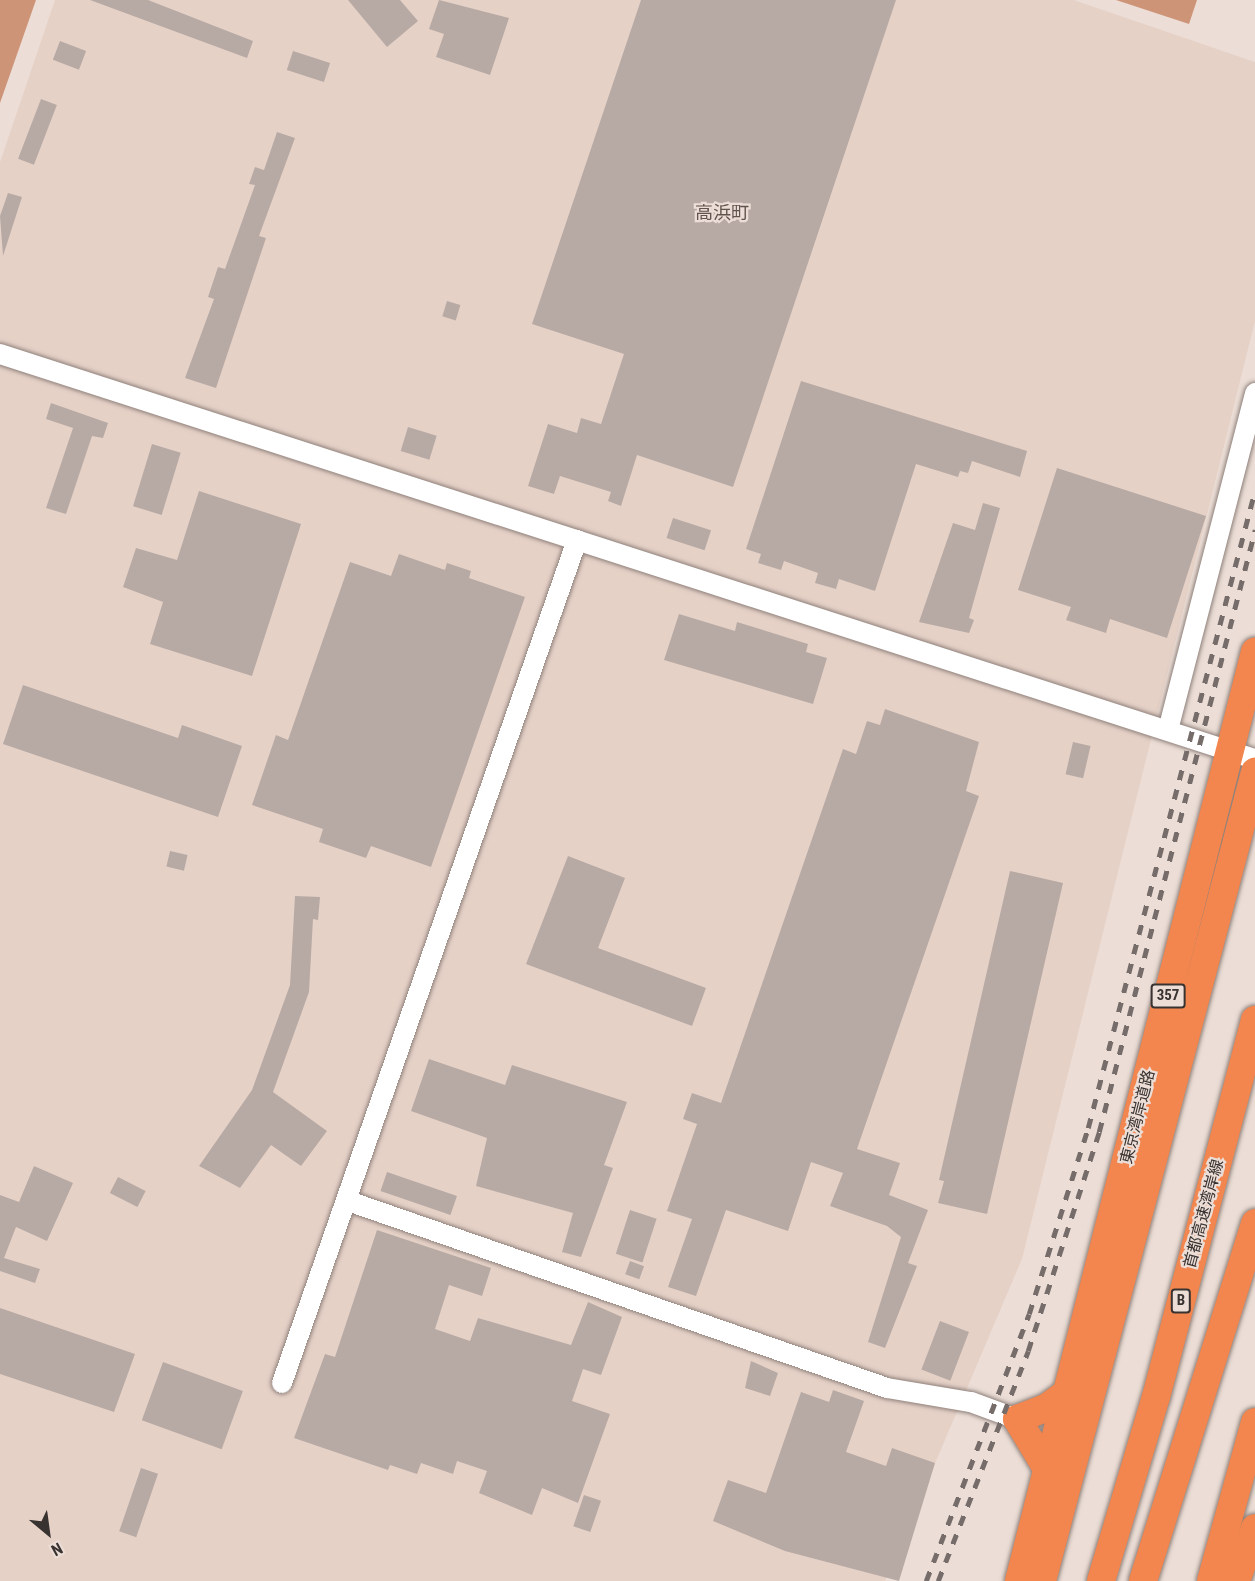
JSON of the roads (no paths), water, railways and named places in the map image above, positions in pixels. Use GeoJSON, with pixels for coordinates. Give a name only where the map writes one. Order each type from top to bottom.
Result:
{"type":"FeatureCollection","features":[{"type":"Feature","properties":{"kind":"highway","name":"東京湾岸道路"},"geometry":{"type":"LineString","coordinates":[[1019,1581],[1064,1395],[1242,754],[1255,652]]}},
{"type":"Feature","properties":{"kind":"highway","name":"東京湾岸道路"},"geometry":{"type":"LineString","coordinates":[[1041,1581],[1171,1097],[1255,772]]}},
{"type":"Feature","properties":{"kind":"highway","name":"首都高速湾岸線"},"geometry":{"type":"LineString","coordinates":[[1101,1581],[1156,1397],[1255,1020]]}},
{"type":"Feature","properties":{"kind":"highway"},"geometry":{"type":"LineString","coordinates":[[1143,1581],[1255,1223]]}},
{"type":"Feature","properties":{"kind":"highway"},"geometry":{"type":"LineString","coordinates":[[1046,1467],[1017,1419],[1047,1408],[1064,1395]]}},
{"type":"Feature","properties":{"kind":"highway"},"geometry":{"type":"LineString","coordinates":[[1211,1581],[1255,1422]]}},
{"type":"Feature","properties":{"kind":"highway"},"geometry":{"type":"LineString","coordinates":[[1236,1581],[1253,1535]]}},
{"type":"Feature","properties":{"kind":"street"},"geometry":{"type":"LineString","coordinates":[[0,354],[1242,754]]}},
{"type":"Feature","properties":{"kind":"street"},"geometry":{"type":"LineString","coordinates":[[1168,730],[1255,393]]}},
{"type":"Feature","properties":{"kind":"street"},"geometry":{"type":"LineString","coordinates":[[282,1383],[348,1201],[577,540]]}},
{"type":"Feature","properties":{"kind":"street"},"geometry":{"type":"LineString","coordinates":[[348,1201],[887,1388],[971,1402],[1017,1419]]}},
{"type":"Feature","properties":{"kind":"street"},"geometry":{"type":"LineString","coordinates":[[1013,1581],[1030,1532]]}},
{"type":"Feature","properties":{"kind":"street"},"geometry":{"type":"LineString","coordinates":[[1241,1581],[1253,1535]]}},
{"type":"Feature","properties":{"kind":"railway"},"geometry":{"type":"LineString","coordinates":[[926,1581],[1029,1314],[1088,1128],[1255,490]]}},
{"type":"Feature","properties":{"kind":"railway"},"geometry":{"type":"LineString","coordinates":[[938,1581],[1028,1351],[1099,1132],[1255,530]]}},
{"type":"Feature","properties":{"kind":"district","name":"高浜町"},"geometry":{"type":"Point","coordinates":[722,213]}}]}
